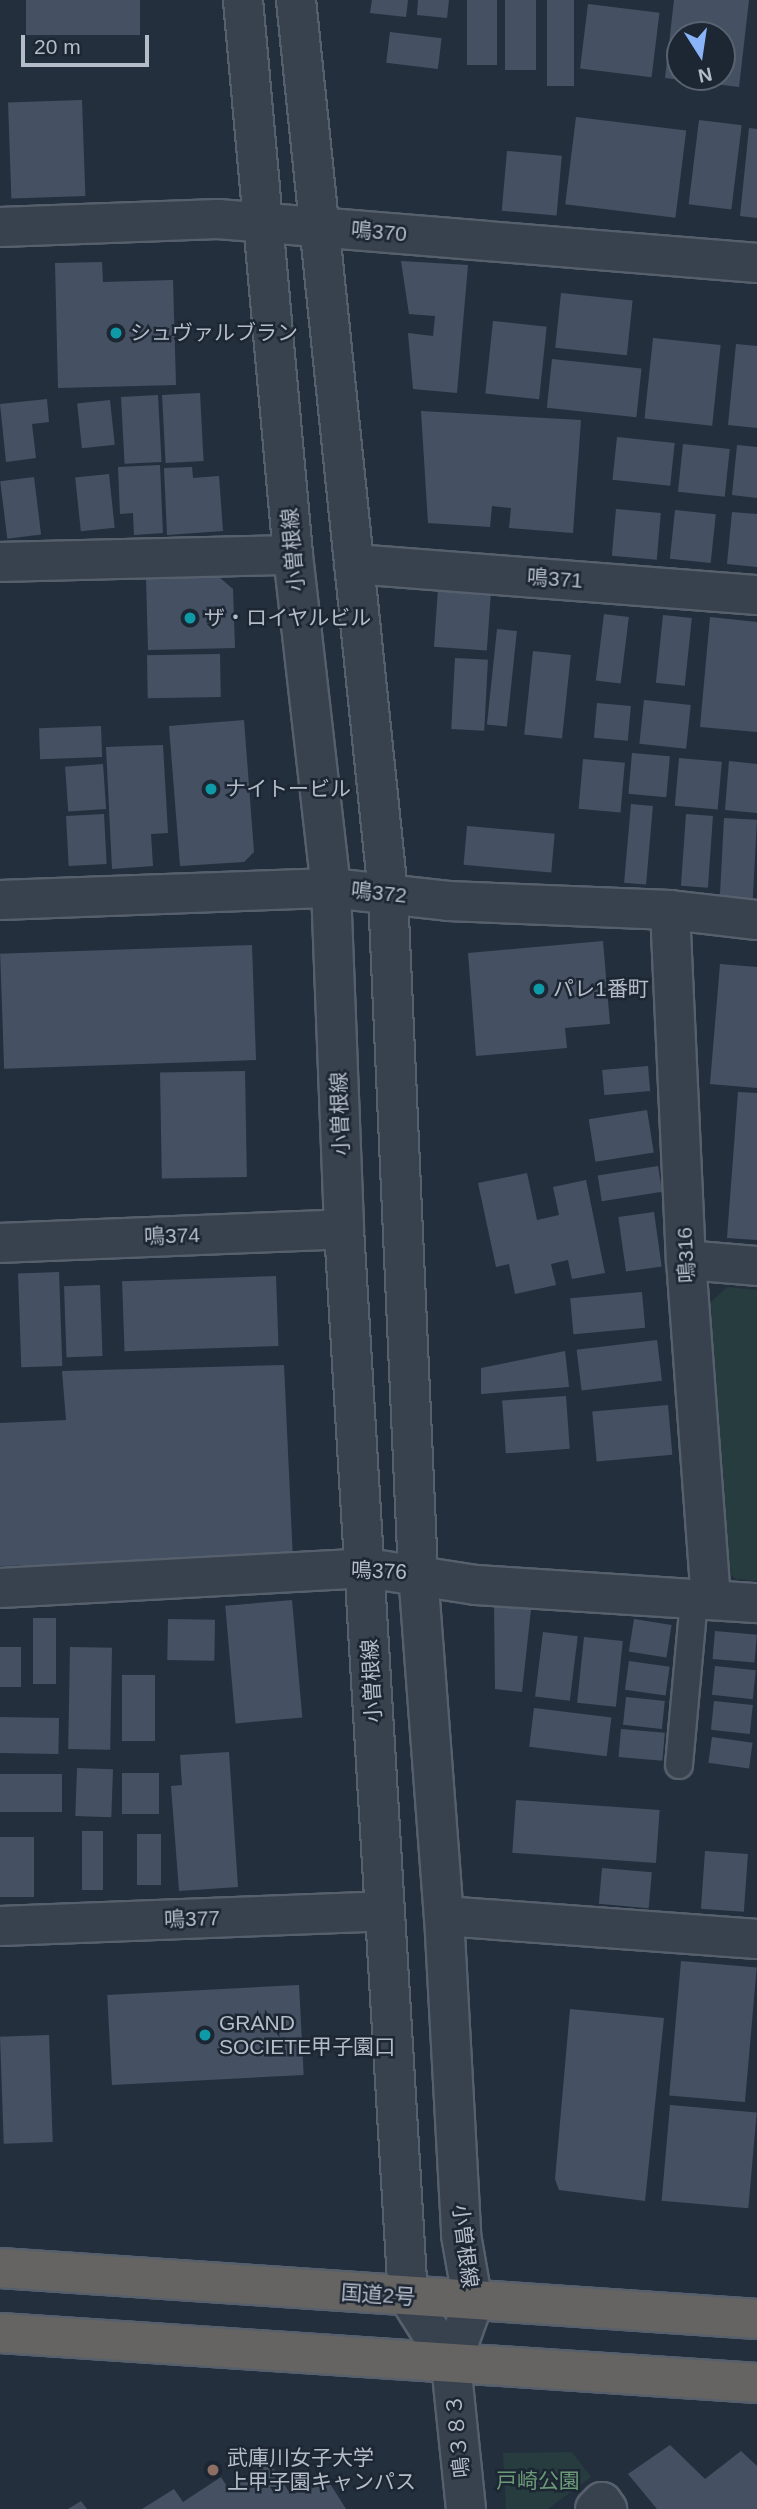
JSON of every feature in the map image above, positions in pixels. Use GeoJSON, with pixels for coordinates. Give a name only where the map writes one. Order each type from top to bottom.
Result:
{"type":"FeatureCollection","features":[{"type":"Feature","properties":{"kind":"highway","name":"国道2号"},"geometry":{"type":"LineString","coordinates":[[0,2268],[408,2296],[473,2303],[757,2319]]}},
{"type":"Feature","properties":{"kind":"highway"},"geometry":{"type":"LineString","coordinates":[[0,2333],[757,2383]]}},
{"type":"Feature","properties":{"kind":"street","name":"小曽根線"},"geometry":{"type":"LineString","coordinates":[[243,0],[266,223],[293,555],[331,888],[344,1229],[367,1568],[408,2296],[451,2364]]}},
{"type":"Feature","properties":{"kind":"street","name":"小曽根線"},"geometry":{"type":"LineString","coordinates":[[296,0],[388,894],[418,1573],[444,1916],[461,2235],[473,2303],[451,2364]]}},
{"type":"Feature","properties":{"kind":"street","name":"鳴370"},"geometry":{"type":"LineString","coordinates":[[0,227],[218,219],[757,263]]}},
{"type":"Feature","properties":{"kind":"street"},"geometry":{"type":"LineString","coordinates":[[0,562],[293,555]]}},
{"type":"Feature","properties":{"kind":"street","name":"鳴371"},"geometry":{"type":"LineString","coordinates":[[354,564],[757,595]]}},
{"type":"Feature","properties":{"kind":"street","name":"鳴372"},"geometry":{"type":"LineString","coordinates":[[0,900],[331,888],[388,894],[670,910],[757,920]]}},
{"type":"Feature","properties":{"kind":"street","name":"鳴316"},"geometry":{"type":"LineString","coordinates":[[670,910],[703,1599]]}},
{"type":"Feature","properties":{"kind":"street","name":"鳴374"},"geometry":{"type":"LineString","coordinates":[[0,1243],[344,1229]]}},
{"type":"Feature","properties":{"kind":"street"},"geometry":{"type":"LineString","coordinates":[[686,1260],[757,1266]]}},
{"type":"Feature","properties":{"kind":"street","name":"鳴376"},"geometry":{"type":"LineString","coordinates":[[0,1588],[367,1568],[418,1573],[476,1584],[757,1603]]}},
{"type":"Feature","properties":{"kind":"street","name":"鳴377"},"geometry":{"type":"LineString","coordinates":[[0,1926],[385,1911]]}},
{"type":"Feature","properties":{"kind":"street"},"geometry":{"type":"LineString","coordinates":[[444,1916],[757,1939]]}},
{"type":"Feature","properties":{"kind":"street","name":"鳴３８３"},"geometry":{"type":"LineString","coordinates":[[451,2364],[466,2509]]}},
{"type":"Feature","properties":{"kind":"street"},"geometry":{"type":"LineString","coordinates":[[595,2509],[602,2502],[607,2509]]}},
{"type":"Feature","properties":{"kind":"lane"},"geometry":{"type":"LineString","coordinates":[[679,1765],[703,1599]]}},
{"type":"Feature","properties":{"kind":"green space"},"geometry":{"type":"Polygon","coordinates":[[[727,1287],[757,1290],[757,1581],[736,1579],[723,1568],[711,1302],[727,1287]]]}},
{"type":"Feature","properties":{"kind":"green space","name":"戸崎公園"},"geometry":{"type":"Polygon","coordinates":[[[572,2452],[591,2477],[548,2509],[506,2509],[503,2453],[572,2452]]]}},
{"type":"Feature","properties":{"kind":"building"},"geometry":{"type":"Polygon","coordinates":[[[26,0],[140,0],[140,35],[26,35],[26,0]]]}},
{"type":"Feature","properties":{"kind":"building"},"geometry":{"type":"Polygon","coordinates":[[[372,0],[408,0],[406,17],[370,13],[372,0]]]}},
{"type":"Feature","properties":{"kind":"building"},"geometry":{"type":"Polygon","coordinates":[[[418,0],[449,0],[447,18],[417,15],[418,0]]]}},
{"type":"Feature","properties":{"kind":"building"},"geometry":{"type":"Polygon","coordinates":[[[467,0],[497,0],[497,65],[467,65],[467,0]]]}},
{"type":"Feature","properties":{"kind":"building"},"geometry":{"type":"Polygon","coordinates":[[[505,0],[536,0],[536,70],[505,70],[505,0]]]}},
{"type":"Feature","properties":{"kind":"building"},"geometry":{"type":"Polygon","coordinates":[[[547,0],[574,0],[574,86],[547,86],[547,0]]]}},
{"type":"Feature","properties":{"kind":"building"},"geometry":{"type":"Polygon","coordinates":[[[674,0],[749,0],[739,87],[736,87],[736,21],[672,21],[674,0]]]}},
{"type":"Feature","properties":{"kind":"building"},"geometry":{"type":"Polygon","coordinates":[[[588,4],[659,13],[652,77],[580,69],[588,4]]]}},
{"type":"Feature","properties":{"kind":"building"},"geometry":{"type":"Polygon","coordinates":[[[390,32],[442,38],[438,69],[386,63],[390,32]]]}},
{"type":"Feature","properties":{"kind":"building"},"geometry":{"type":"Polygon","coordinates":[[[82,100],[85,196],[11,199],[8,103],[82,100]]]}},
{"type":"Feature","properties":{"kind":"building"},"geometry":{"type":"Polygon","coordinates":[[[576,117],[686,131],[675,218],[565,204],[576,117]]]}},
{"type":"Feature","properties":{"kind":"building"},"geometry":{"type":"Polygon","coordinates":[[[699,120],[742,125],[731,210],[689,204],[699,120]]]}},
{"type":"Feature","properties":{"kind":"building"},"geometry":{"type":"Polygon","coordinates":[[[749,128],[757,129],[757,218],[740,216],[749,128]]]}},
{"type":"Feature","properties":{"kind":"building"},"geometry":{"type":"Polygon","coordinates":[[[507,151],[562,156],[557,216],[502,211],[507,151]]]}},
{"type":"Feature","properties":{"kind":"building"},"geometry":{"type":"Polygon","coordinates":[[[401,261],[468,265],[457,393],[413,389],[408,333],[433,336],[435,316],[409,314],[401,261]]]}},
{"type":"Feature","properties":{"kind":"building","name":"シュヴァルブラン"},"geometry":{"type":"Polygon","coordinates":[[[102,262],[103,282],[173,280],[176,385],[58,388],[55,263],[102,262]]]}},
{"type":"Feature","properties":{"kind":"building"},"geometry":{"type":"Polygon","coordinates":[[[561,293],[633,301],[627,355],[555,348],[561,293]]]}},
{"type":"Feature","properties":{"kind":"building"},"geometry":{"type":"Polygon","coordinates":[[[493,321],[547,327],[539,399],[485,394],[493,321]]]}},
{"type":"Feature","properties":{"kind":"building"},"geometry":{"type":"Polygon","coordinates":[[[653,338],[721,345],[712,426],[645,419],[653,338]]]}},
{"type":"Feature","properties":{"kind":"building"},"geometry":{"type":"Polygon","coordinates":[[[736,344],[757,346],[757,428],[728,425],[736,344]]]}},
{"type":"Feature","properties":{"kind":"building"},"geometry":{"type":"Polygon","coordinates":[[[552,359],[642,368],[636,417],[547,408],[552,359]]]}},
{"type":"Feature","properties":{"kind":"building"},"geometry":{"type":"Polygon","coordinates":[[[200,393],[204,461],[166,463],[162,395],[200,393]]]}},
{"type":"Feature","properties":{"kind":"building"},"geometry":{"type":"Polygon","coordinates":[[[158,395],[162,462],[125,464],[121,397],[158,395]]]}},
{"type":"Feature","properties":{"kind":"building"},"geometry":{"type":"Polygon","coordinates":[[[47,399],[49,422],[32,424],[36,458],[6,462],[0,404],[47,399]]]}},
{"type":"Feature","properties":{"kind":"building"},"geometry":{"type":"Polygon","coordinates":[[[110,400],[115,445],[82,448],[77,403],[110,400]]]}},
{"type":"Feature","properties":{"kind":"building"},"geometry":{"type":"Polygon","coordinates":[[[421,411],[581,420],[573,533],[509,528],[511,508],[492,506],[490,527],[428,523],[421,411]]]}},
{"type":"Feature","properties":{"kind":"building"},"geometry":{"type":"Polygon","coordinates":[[[617,437],[675,443],[670,486],[613,480],[617,437]]]}},
{"type":"Feature","properties":{"kind":"building"},"geometry":{"type":"Polygon","coordinates":[[[683,444],[730,449],[725,497],[678,492],[683,444]]]}},
{"type":"Feature","properties":{"kind":"building"},"geometry":{"type":"Polygon","coordinates":[[[737,445],[757,447],[757,498],[732,495],[737,445]]]}},
{"type":"Feature","properties":{"kind":"building"},"geometry":{"type":"Polygon","coordinates":[[[160,465],[163,533],[134,535],[133,513],[120,514],[118,467],[160,465]]]}},
{"type":"Feature","properties":{"kind":"building"},"geometry":{"type":"Polygon","coordinates":[[[192,467],[193,478],[219,476],[223,531],[167,535],[164,468],[192,467]]]}},
{"type":"Feature","properties":{"kind":"building"},"geometry":{"type":"Polygon","coordinates":[[[109,474],[115,528],[81,531],[75,478],[109,474]]]}},
{"type":"Feature","properties":{"kind":"building"},"geometry":{"type":"Polygon","coordinates":[[[34,477],[41,535],[7,539],[0,481],[34,477]]]}},
{"type":"Feature","properties":{"kind":"building"},"geometry":{"type":"Polygon","coordinates":[[[616,509],[661,513],[657,560],[612,556],[616,509]]]}},
{"type":"Feature","properties":{"kind":"building"},"geometry":{"type":"Polygon","coordinates":[[[675,510],[716,514],[711,563],[670,559],[675,510]]]}},
{"type":"Feature","properties":{"kind":"building"},"geometry":{"type":"Polygon","coordinates":[[[732,512],[757,514],[757,567],[727,564],[732,512]]]}},
{"type":"Feature","properties":{"kind":"building","name":"ザ・ロイヤルビル"},"geometry":{"type":"Polygon","coordinates":[[[219,577],[233,589],[235,648],[148,650],[146,578],[219,577]]]}},
{"type":"Feature","properties":{"kind":"building"},"geometry":{"type":"Polygon","coordinates":[[[438,589],[491,593],[487,651],[434,647],[438,589]]]}},
{"type":"Feature","properties":{"kind":"building"},"geometry":{"type":"Polygon","coordinates":[[[604,614],[629,617],[621,684],[596,681],[604,614]]]}},
{"type":"Feature","properties":{"kind":"building"},"geometry":{"type":"Polygon","coordinates":[[[663,615],[692,618],[685,686],[656,683],[663,615]]]}},
{"type":"Feature","properties":{"kind":"building"},"geometry":{"type":"Polygon","coordinates":[[[710,617],[757,622],[757,732],[700,727],[710,617]]]}},
{"type":"Feature","properties":{"kind":"building"},"geometry":{"type":"Polygon","coordinates":[[[497,629],[517,631],[507,727],[487,724],[497,629]]]}},
{"type":"Feature","properties":{"kind":"building"},"geometry":{"type":"Polygon","coordinates":[[[533,651],[571,655],[562,739],[524,735],[533,651]]]}},
{"type":"Feature","properties":{"kind":"building"},"geometry":{"type":"Polygon","coordinates":[[[220,654],[221,697],[148,698],[147,655],[220,654]]]}},
{"type":"Feature","properties":{"kind":"building"},"geometry":{"type":"Polygon","coordinates":[[[455,658],[488,660],[484,731],[451,729],[455,658]]]}},
{"type":"Feature","properties":{"kind":"building"},"geometry":{"type":"Polygon","coordinates":[[[644,700],[691,705],[686,749],[639,744],[644,700]]]}},
{"type":"Feature","properties":{"kind":"building"},"geometry":{"type":"Polygon","coordinates":[[[597,703],[631,706],[628,741],[594,738],[597,703]]]}},
{"type":"Feature","properties":{"kind":"building","name":"ナイトービル"},"geometry":{"type":"Polygon","coordinates":[[[244,720],[254,852],[244,862],[180,866],[169,726],[244,720]]]}},
{"type":"Feature","properties":{"kind":"building"},"geometry":{"type":"Polygon","coordinates":[[[101,726],[102,757],[40,759],[39,728],[101,726]]]}},
{"type":"Feature","properties":{"kind":"building"},"geometry":{"type":"Polygon","coordinates":[[[163,745],[168,833],[151,834],[153,866],[112,869],[106,747],[163,745]]]}},
{"type":"Feature","properties":{"kind":"building"},"geometry":{"type":"Polygon","coordinates":[[[632,753],[670,756],[666,797],[628,794],[632,753]]]}},
{"type":"Feature","properties":{"kind":"building"},"geometry":{"type":"Polygon","coordinates":[[[679,758],[722,762],[718,810],[675,806],[679,758]]]}},
{"type":"Feature","properties":{"kind":"building"},"geometry":{"type":"Polygon","coordinates":[[[583,759],[625,763],[620,812],[579,809],[583,759]]]}},
{"type":"Feature","properties":{"kind":"building"},"geometry":{"type":"Polygon","coordinates":[[[729,761],[757,764],[757,813],[725,810],[729,761]]]}},
{"type":"Feature","properties":{"kind":"building"},"geometry":{"type":"Polygon","coordinates":[[[103,764],[106,809],[68,812],[65,767],[103,764]]]}},
{"type":"Feature","properties":{"kind":"building"},"geometry":{"type":"Polygon","coordinates":[[[631,804],[653,806],[646,885],[624,883],[631,804]]]}},
{"type":"Feature","properties":{"kind":"building"},"geometry":{"type":"Polygon","coordinates":[[[104,814],[107,864],[69,866],[66,816],[104,814]]]}},
{"type":"Feature","properties":{"kind":"building"},"geometry":{"type":"Polygon","coordinates":[[[686,814],[713,816],[708,888],[681,886],[686,814]]]}},
{"type":"Feature","properties":{"kind":"building"},"geometry":{"type":"Polygon","coordinates":[[[724,818],[757,820],[753,899],[720,897],[724,818]]]}},
{"type":"Feature","properties":{"kind":"building"},"geometry":{"type":"Polygon","coordinates":[[[467,826],[555,834],[551,873],[464,865],[467,826]]]}},
{"type":"Feature","properties":{"kind":"building","name":"パレ1番町"},"geometry":{"type":"Polygon","coordinates":[[[603,941],[610,1024],[565,1028],[567,1048],[476,1056],[468,953],[603,941]]]}},
{"type":"Feature","properties":{"kind":"building"},"geometry":{"type":"Polygon","coordinates":[[[252,945],[256,1060],[4,1069],[0,954],[252,945]]]}},
{"type":"Feature","properties":{"kind":"building"},"geometry":{"type":"Polygon","coordinates":[[[720,964],[757,967],[757,1088],[710,1084],[720,964]]]}},
{"type":"Feature","properties":{"kind":"building"},"geometry":{"type":"Polygon","coordinates":[[[648,1066],[650,1091],[604,1095],[602,1070],[648,1066]]]}},
{"type":"Feature","properties":{"kind":"building"},"geometry":{"type":"Polygon","coordinates":[[[245,1071],[247,1177],[162,1178],[160,1072],[245,1071]]]}},
{"type":"Feature","properties":{"kind":"building"},"geometry":{"type":"Polygon","coordinates":[[[738,1092],[757,1093],[757,1240],[727,1238],[738,1092]]]}},
{"type":"Feature","properties":{"kind":"building"},"geometry":{"type":"Polygon","coordinates":[[[647,1110],[654,1152],[595,1162],[589,1119],[647,1110]]]}},
{"type":"Feature","properties":{"kind":"building"},"geometry":{"type":"Polygon","coordinates":[[[658,1166],[662,1192],[602,1201],[598,1176],[658,1166]]]}},
{"type":"Feature","properties":{"kind":"building"},"geometry":{"type":"Polygon","coordinates":[[[527,1173],[537,1220],[559,1215],[553,1187],[586,1180],[605,1273],[572,1279],[568,1260],[551,1264],[556,1285],[515,1294],[509,1264],[496,1267],[478,1183],[527,1173]]]}},
{"type":"Feature","properties":{"kind":"building"},"geometry":{"type":"Polygon","coordinates":[[[654,1212],[662,1266],[626,1271],[618,1217],[654,1212]]]}},
{"type":"Feature","properties":{"kind":"building"},"geometry":{"type":"Polygon","coordinates":[[[59,1272],[62,1366],[21,1367],[18,1273],[59,1272]]]}},
{"type":"Feature","properties":{"kind":"building"},"geometry":{"type":"Polygon","coordinates":[[[276,1276],[278,1346],[125,1351],[122,1281],[276,1276]]]}},
{"type":"Feature","properties":{"kind":"building"},"geometry":{"type":"Polygon","coordinates":[[[100,1285],[102,1356],[66,1357],[64,1286],[100,1285]]]}},
{"type":"Feature","properties":{"kind":"building"},"geometry":{"type":"Polygon","coordinates":[[[642,1292],[645,1328],[573,1334],[570,1298],[642,1292]]]}},
{"type":"Feature","properties":{"kind":"building"},"geometry":{"type":"Polygon","coordinates":[[[657,1340],[662,1381],[582,1391],[577,1350],[657,1340]]]}},
{"type":"Feature","properties":{"kind":"building"},"geometry":{"type":"Polygon","coordinates":[[[565,1351],[569,1387],[481,1394],[481,1368],[565,1351]]]}},
{"type":"Feature","properties":{"kind":"building"},"geometry":{"type":"Polygon","coordinates":[[[284,1365],[293,1560],[0,1566],[0,1423],[66,1420],[62,1371],[284,1365]]]}},
{"type":"Feature","properties":{"kind":"building"},"geometry":{"type":"Polygon","coordinates":[[[566,1396],[570,1449],[506,1453],[502,1400],[566,1396]]]}},
{"type":"Feature","properties":{"kind":"building"},"geometry":{"type":"Polygon","coordinates":[[[668,1405],[672,1455],[597,1461],[592,1412],[668,1405]]]}},
{"type":"Feature","properties":{"kind":"building"},"geometry":{"type":"Polygon","coordinates":[[[292,1600],[302,1718],[236,1723],[225,1606],[292,1600]]]}},
{"type":"Feature","properties":{"kind":"building"},"geometry":{"type":"Polygon","coordinates":[[[494,1602],[531,1609],[522,1692],[495,1689],[494,1602]]]}},
{"type":"Feature","properties":{"kind":"building"},"geometry":{"type":"Polygon","coordinates":[[[33,1618],[56,1618],[56,1684],[33,1684],[33,1618]]]}},
{"type":"Feature","properties":{"kind":"building"},"geometry":{"type":"Polygon","coordinates":[[[168,1619],[215,1620],[214,1661],[167,1660],[168,1619]]]}},
{"type":"Feature","properties":{"kind":"building"},"geometry":{"type":"Polygon","coordinates":[[[634,1619],[672,1625],[666,1658],[629,1652],[634,1619]]]}},
{"type":"Feature","properties":{"kind":"building"},"geometry":{"type":"Polygon","coordinates":[[[715,1631],[757,1635],[754,1663],[713,1659],[715,1631]]]}},
{"type":"Feature","properties":{"kind":"building"},"geometry":{"type":"Polygon","coordinates":[[[543,1632],[578,1636],[570,1701],[535,1697],[543,1632]]]}},
{"type":"Feature","properties":{"kind":"building"},"geometry":{"type":"Polygon","coordinates":[[[584,1637],[623,1641],[616,1707],[577,1703],[584,1637]]]}},
{"type":"Feature","properties":{"kind":"building"},"geometry":{"type":"Polygon","coordinates":[[[0,1647],[21,1647],[21,1687],[0,1687],[0,1647]]]}},
{"type":"Feature","properties":{"kind":"building"},"geometry":{"type":"Polygon","coordinates":[[[70,1647],[112,1648],[110,1750],[68,1749],[70,1647]]]}},
{"type":"Feature","properties":{"kind":"building"},"geometry":{"type":"Polygon","coordinates":[[[629,1661],[670,1667],[666,1695],[625,1690],[629,1661]]]}},
{"type":"Feature","properties":{"kind":"building"},"geometry":{"type":"Polygon","coordinates":[[[715,1666],[756,1670],[753,1699],[712,1695],[715,1666]]]}},
{"type":"Feature","properties":{"kind":"building"},"geometry":{"type":"Polygon","coordinates":[[[122,1675],[155,1675],[155,1741],[122,1741],[122,1675]]]}},
{"type":"Feature","properties":{"kind":"building"},"geometry":{"type":"Polygon","coordinates":[[[626,1697],[665,1701],[662,1729],[623,1725],[626,1697]]]}},
{"type":"Feature","properties":{"kind":"building"},"geometry":{"type":"Polygon","coordinates":[[[714,1701],[753,1705],[750,1734],[711,1730],[714,1701]]]}},
{"type":"Feature","properties":{"kind":"building"},"geometry":{"type":"Polygon","coordinates":[[[534,1708],[611,1718],[607,1756],[529,1747],[534,1708]]]}},
{"type":"Feature","properties":{"kind":"building"},"geometry":{"type":"Polygon","coordinates":[[[0,1717],[59,1718],[58,1754],[0,1753],[0,1717]]]}},
{"type":"Feature","properties":{"kind":"building"},"geometry":{"type":"Polygon","coordinates":[[[621,1729],[665,1733],[662,1761],[619,1757],[621,1729]]]}},
{"type":"Feature","properties":{"kind":"building"},"geometry":{"type":"Polygon","coordinates":[[[712,1737],[753,1743],[749,1768],[708,1763],[712,1737]]]}},
{"type":"Feature","properties":{"kind":"building"},"geometry":{"type":"Polygon","coordinates":[[[229,1752],[238,1887],[179,1891],[171,1786],[182,1785],[180,1755],[229,1752]]]}},
{"type":"Feature","properties":{"kind":"building"},"geometry":{"type":"Polygon","coordinates":[[[77,1768],[113,1769],[111,1817],[75,1816],[77,1768]]]}},
{"type":"Feature","properties":{"kind":"building"},"geometry":{"type":"Polygon","coordinates":[[[122,1773],[159,1773],[159,1814],[122,1814],[122,1773]]]}},
{"type":"Feature","properties":{"kind":"building"},"geometry":{"type":"Polygon","coordinates":[[[0,1774],[62,1774],[62,1812],[0,1812],[0,1774]]]}},
{"type":"Feature","properties":{"kind":"building"},"geometry":{"type":"Polygon","coordinates":[[[516,1800],[660,1810],[656,1863],[512,1853],[516,1800]]]}},
{"type":"Feature","properties":{"kind":"building"},"geometry":{"type":"Polygon","coordinates":[[[82,1831],[103,1831],[103,1890],[82,1890],[82,1831]]]}},
{"type":"Feature","properties":{"kind":"building"},"geometry":{"type":"Polygon","coordinates":[[[137,1834],[161,1834],[161,1885],[137,1885],[137,1834]]]}},
{"type":"Feature","properties":{"kind":"building"},"geometry":{"type":"Polygon","coordinates":[[[0,1837],[34,1837],[34,1897],[0,1897],[0,1837]]]}},
{"type":"Feature","properties":{"kind":"building"},"geometry":{"type":"Polygon","coordinates":[[[705,1851],[748,1854],[744,1912],[701,1909],[705,1851]]]}},
{"type":"Feature","properties":{"kind":"building"},"geometry":{"type":"Polygon","coordinates":[[[602,1868],[652,1872],[649,1908],[599,1904],[602,1868]]]}},
{"type":"Feature","properties":{"kind":"building"},"geometry":{"type":"Polygon","coordinates":[[[681,1961],[757,1968],[745,2102],[669,2095],[681,1961]]]}},
{"type":"Feature","properties":{"kind":"building","name":"GRAND SOCIETE甲子園口"},"geometry":{"type":"Polygon","coordinates":[[[299,1985],[304,2075],[112,2085],[107,1995],[299,1985]]]}},
{"type":"Feature","properties":{"kind":"building"},"geometry":{"type":"Polygon","coordinates":[[[570,2009],[664,2018],[645,2201],[559,2190],[555,2179],[570,2009]]]}},
{"type":"Feature","properties":{"kind":"building"},"geometry":{"type":"Polygon","coordinates":[[[49,2035],[53,2142],[4,2144],[0,2037],[49,2035]]]}},
{"type":"Feature","properties":{"kind":"building"},"geometry":{"type":"Polygon","coordinates":[[[670,2105],[757,2113],[748,2208],[662,2201],[670,2105]]]}},
{"type":"Feature","properties":{"kind":"building"},"geometry":{"type":"Polygon","coordinates":[[[670,2445],[705,2479],[741,2451],[757,2466],[757,2509],[657,2509],[628,2474],[670,2445]]]}},
{"type":"Feature","properties":{"kind":"building"},"geometry":{"type":"Polygon","coordinates":[[[270,2463],[289,2492],[322,2471],[346,2509],[142,2509],[174,2489],[183,2502],[221,2477],[228,2488],[270,2463]]]}},
{"type":"Feature","properties":{"kind":"building"},"geometry":{"type":"Polygon","coordinates":[[[81,2501],[87,2509],[68,2509],[81,2501]]]}},
{"type":"Feature","properties":{"kind":"place","name":"シュヴァルブラン"},"geometry":{"type":"Point","coordinates":[116,333]}},
{"type":"Feature","properties":{"kind":"place","name":"ザ・ロイヤルビル"},"geometry":{"type":"Point","coordinates":[190,618]}},
{"type":"Feature","properties":{"kind":"place","name":"ナイトービル"},"geometry":{"type":"Point","coordinates":[211,789]}},
{"type":"Feature","properties":{"kind":"place","name":"パレ1番町"},"geometry":{"type":"Point","coordinates":[539,989]}},
{"type":"Feature","properties":{"kind":"place","name":"GRAND SOCIETE甲子園口"},"geometry":{"type":"Point","coordinates":[205,2035]}},
{"type":"Feature","properties":{"kind":"place","name":"武庫川女子大学 上甲子園キャンパス"},"geometry":{"type":"Point","coordinates":[213,2470]}}]}
